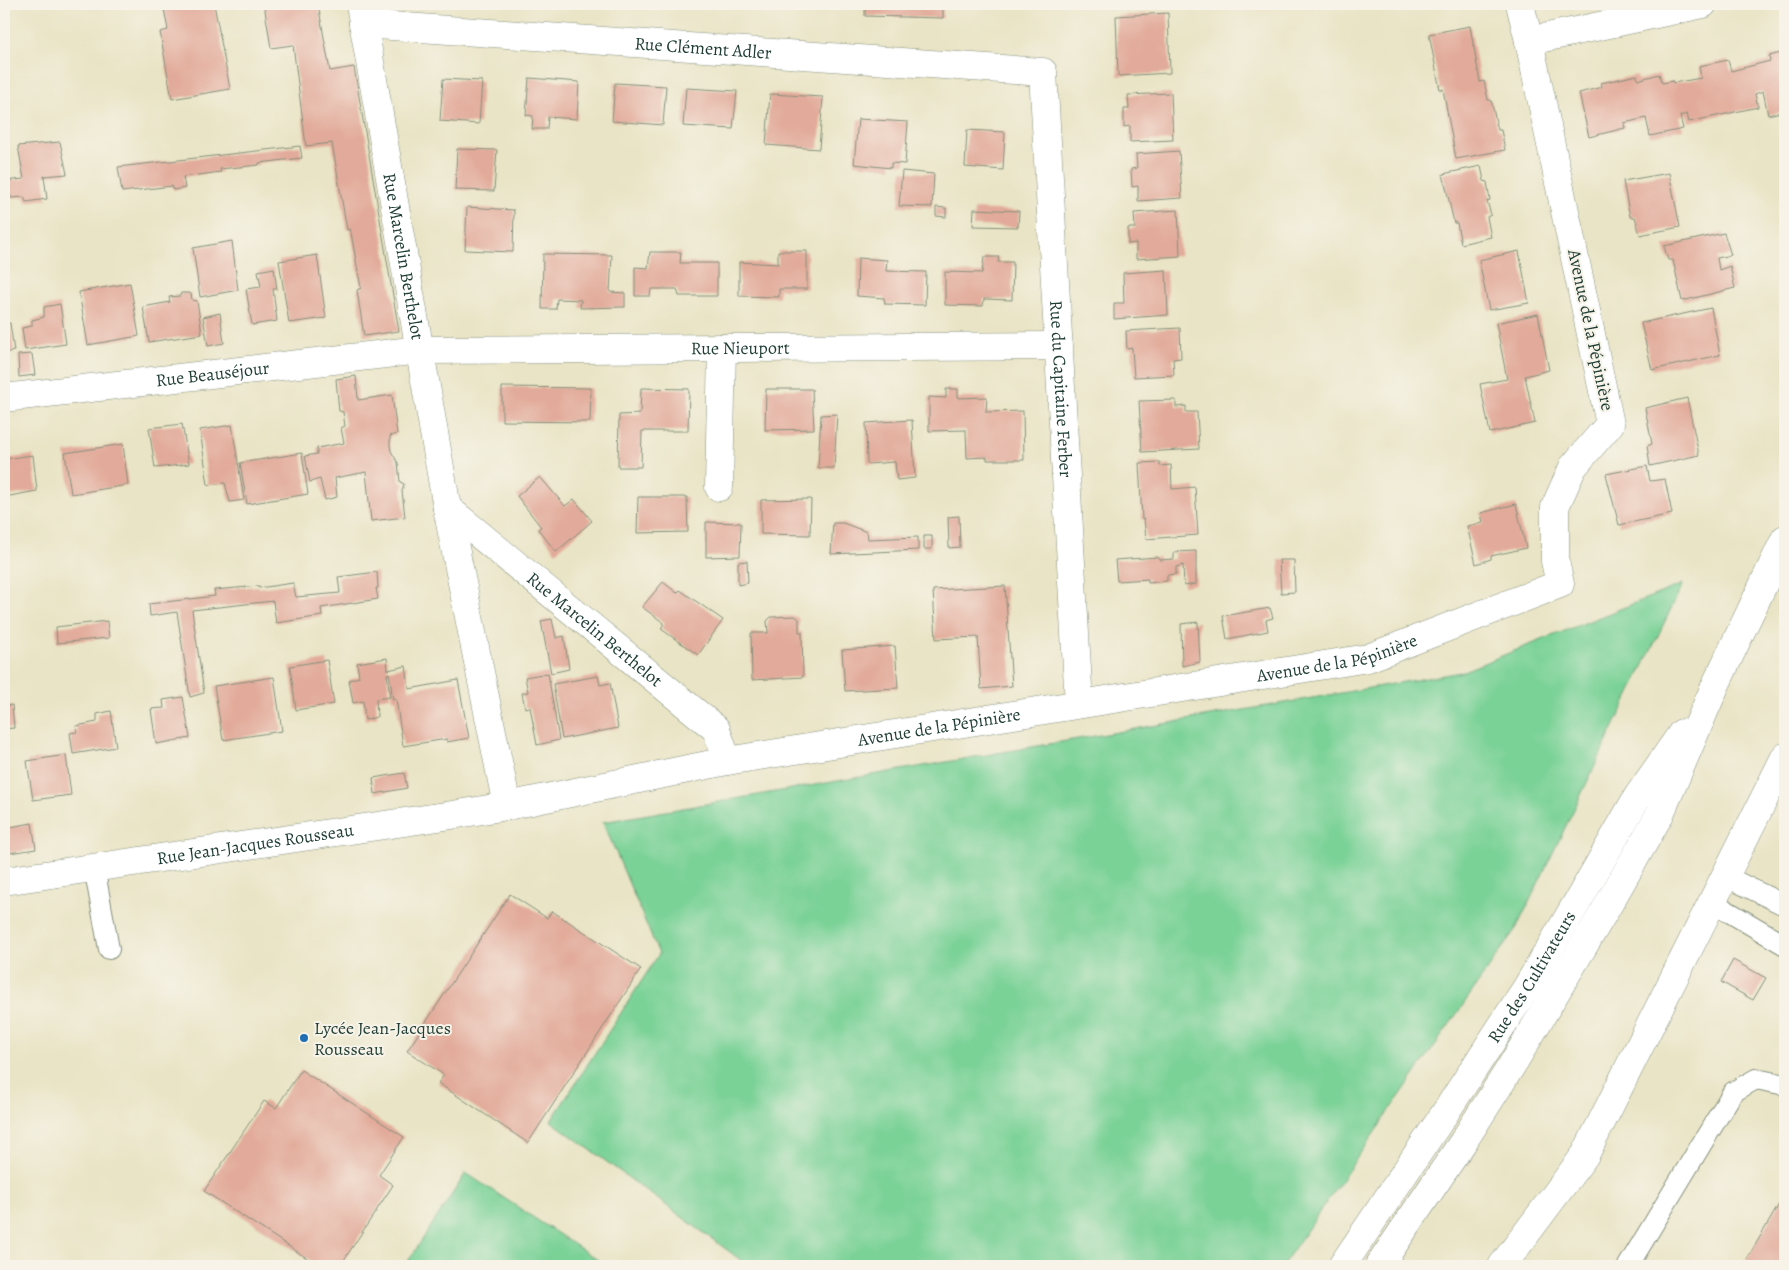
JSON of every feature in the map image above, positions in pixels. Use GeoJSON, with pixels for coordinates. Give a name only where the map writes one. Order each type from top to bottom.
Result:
{"type":"FeatureCollection","features":[{"type":"Feature","properties":{"kind":"street","name":"Avenue de la Pépinière"},"geometry":{"type":"LineString","coordinates":[[506,806],[727,761],[1368,658],[1560,584],[1555,561],[1555,507],[1573,467],[1610,424],[1520,4]]}},
{"type":"Feature","properties":{"kind":"street"},"geometry":{"type":"LineString","coordinates":[[1529,41],[1703,4]]}},
{"type":"Feature","properties":{"kind":"street","name":"Rue Clément Adler"},"geometry":{"type":"LineString","coordinates":[[362,14],[1043,72]]}},
{"type":"Feature","properties":{"kind":"street","name":"Rue Marcelin Berthelot"},"geometry":{"type":"LineString","coordinates":[[362,14],[447,508],[506,806]]}},
{"type":"Feature","properties":{"kind":"street","name":"Rue du Capitaine Ferber"},"geometry":{"type":"LineString","coordinates":[[1043,72],[1079,704]]}},
{"type":"Feature","properties":{"kind":"street","name":"Rue Nieuport"},"geometry":{"type":"LineString","coordinates":[[420,350],[1059,346]]}},
{"type":"Feature","properties":{"kind":"street"},"geometry":{"type":"LineString","coordinates":[[719,487],[722,348]]}},
{"type":"Feature","properties":{"kind":"street","name":"Rue Beauséjour"},"geometry":{"type":"LineString","coordinates":[[4,398],[420,350]]}},
{"type":"Feature","properties":{"kind":"street","name":"Rue Marcelin Berthelot"},"geometry":{"type":"LineString","coordinates":[[447,508],[716,729],[727,761]]}},
{"type":"Feature","properties":{"kind":"street","name":"Rue des Cultivateurs"},"geometry":{"type":"LineString","coordinates":[[1379,1266],[1463,1142],[1564,980],[1660,814],[1716,684],[1785,539]]}},
{"type":"Feature","properties":{"kind":"street"},"geometry":{"type":"LineString","coordinates":[[1745,623],[1785,560]]}},
{"type":"Feature","properties":{"kind":"street","name":"Rue des Cultivateurs"},"geometry":{"type":"LineString","coordinates":[[1342,1266],[1446,1113],[1522,994],[1638,796],[1716,684]]}},
{"type":"Feature","properties":{"kind":"street"},"geometry":{"type":"LineString","coordinates":[[1502,1266],[1585,1155],[1785,757]]}},
{"type":"Feature","properties":{"kind":"street","name":"Rue Jean-Jacques Rousseau"},"geometry":{"type":"LineString","coordinates":[[4,881],[506,806]]}},
{"type":"Feature","properties":{"kind":"lane"},"geometry":{"type":"LineString","coordinates":[[94,867],[109,949]]}},
{"type":"Feature","properties":{"kind":"lane"},"geometry":{"type":"LineString","coordinates":[[1725,876],[1785,904]]}},
{"type":"Feature","properties":{"kind":"lane"},"geometry":{"type":"LineString","coordinates":[[1712,902],[1785,946]]}},
{"type":"Feature","properties":{"kind":"lane"},"geometry":{"type":"LineString","coordinates":[[1628,1266],[1733,1092],[1756,1079],[1785,1084]]}},
{"type":"Feature","properties":{"kind":"green space"},"geometry":{"type":"Polygon","coordinates":[[[1683,584],[1517,927],[1282,1266],[749,1266],[551,1121],[659,954],[603,822],[1461,672],[1683,584]]]}},
{"type":"Feature","properties":{"kind":"green space"},"geometry":{"type":"Polygon","coordinates":[[[466,1173],[607,1266],[405,1266],[466,1173]]]}},
{"type":"Feature","properties":{"kind":"building"},"geometry":{"type":"Polygon","coordinates":[[[163,4],[214,4],[230,89],[172,99],[160,32],[168,30],[163,4]]]}},
{"type":"Feature","properties":{"kind":"building"},"geometry":{"type":"Polygon","coordinates":[[[264,4],[318,4],[330,71],[354,67],[399,331],[364,336],[357,290],[361,288],[351,233],[350,229],[347,230],[332,143],[306,146],[293,45],[271,48],[264,4]]]}},
{"type":"Feature","properties":{"kind":"building"},"geometry":{"type":"Polygon","coordinates":[[[865,4],[943,4],[943,18],[865,16],[865,4]]]}},
{"type":"Feature","properties":{"kind":"building"},"geometry":{"type":"Polygon","coordinates":[[[1168,13],[1170,73],[1118,76],[1116,16],[1168,13]]]}},
{"type":"Feature","properties":{"kind":"building"},"geometry":{"type":"Polygon","coordinates":[[[1470,26],[1480,82],[1484,81],[1488,100],[1491,100],[1498,130],[1501,130],[1505,150],[1456,159],[1443,89],[1440,90],[1429,34],[1470,26]]]}},
{"type":"Feature","properties":{"kind":"building"},"geometry":{"type":"Polygon","coordinates":[[[1785,52],[1785,111],[1768,115],[1763,91],[1755,94],[1758,107],[1689,122],[1687,114],[1680,116],[1683,129],[1650,136],[1646,118],[1624,123],[1625,128],[1589,137],[1579,93],[1602,87],[1601,83],[1637,75],[1638,80],[1659,74],[1662,83],[1673,81],[1673,83],[1701,78],[1699,66],[1728,60],[1731,71],[1770,61],[1769,56],[1785,52]]]}},
{"type":"Feature","properties":{"kind":"building"},"geometry":{"type":"Polygon","coordinates":[[[529,78],[579,82],[577,119],[548,117],[547,129],[532,129],[533,116],[526,115],[529,78]]]}},
{"type":"Feature","properties":{"kind":"building"},"geometry":{"type":"Polygon","coordinates":[[[443,79],[482,81],[479,124],[440,121],[443,79]]]}},
{"type":"Feature","properties":{"kind":"building"},"geometry":{"type":"Polygon","coordinates":[[[615,83],[666,86],[663,125],[612,121],[615,83]]]}},
{"type":"Feature","properties":{"kind":"building"},"geometry":{"type":"Polygon","coordinates":[[[686,88],[737,91],[733,129],[683,126],[686,88]]]}},
{"type":"Feature","properties":{"kind":"building"},"geometry":{"type":"Polygon","coordinates":[[[1171,93],[1173,140],[1130,142],[1130,126],[1124,127],[1124,109],[1129,109],[1128,95],[1171,93]]]}},
{"type":"Feature","properties":{"kind":"building"},"geometry":{"type":"Polygon","coordinates":[[[770,94],[823,97],[819,149],[766,145],[770,94]]]}},
{"type":"Feature","properties":{"kind":"building"},"geometry":{"type":"Polygon","coordinates":[[[858,119],[908,122],[905,164],[891,163],[891,168],[854,164],[858,119]]]}},
{"type":"Feature","properties":{"kind":"building"},"geometry":{"type":"Polygon","coordinates":[[[967,130],[1005,132],[1003,170],[965,167],[967,130]]]}},
{"type":"Feature","properties":{"kind":"building"},"geometry":{"type":"Polygon","coordinates":[[[60,142],[67,174],[44,176],[47,199],[26,202],[24,197],[11,198],[10,194],[4,195],[4,181],[24,179],[18,146],[60,142]]]}},
{"type":"Feature","properties":{"kind":"building"},"geometry":{"type":"Polygon","coordinates":[[[300,146],[302,158],[220,169],[221,172],[183,177],[185,188],[173,190],[172,186],[122,192],[118,167],[300,146]]]}},
{"type":"Feature","properties":{"kind":"building"},"geometry":{"type":"Polygon","coordinates":[[[457,149],[497,150],[494,191],[455,190],[457,149]]]}},
{"type":"Feature","properties":{"kind":"building"},"geometry":{"type":"Polygon","coordinates":[[[1179,151],[1182,198],[1138,201],[1138,186],[1132,187],[1131,169],[1137,168],[1136,154],[1179,151]]]}},
{"type":"Feature","properties":{"kind":"building"},"geometry":{"type":"Polygon","coordinates":[[[1481,166],[1484,181],[1487,182],[1490,200],[1487,201],[1491,215],[1487,217],[1491,237],[1461,244],[1457,223],[1454,223],[1443,174],[1481,166]]]}},
{"type":"Feature","properties":{"kind":"building"},"geometry":{"type":"Polygon","coordinates":[[[902,171],[934,174],[932,207],[899,206],[902,171]]]}},
{"type":"Feature","properties":{"kind":"building"},"geometry":{"type":"Polygon","coordinates":[[[1669,173],[1680,227],[1640,235],[1635,217],[1630,217],[1623,181],[1669,173]]]}},
{"type":"Feature","properties":{"kind":"building"},"geometry":{"type":"Polygon","coordinates":[[[467,207],[514,210],[513,252],[465,250],[467,207]]]}},
{"type":"Feature","properties":{"kind":"building"},"geometry":{"type":"Polygon","coordinates":[[[936,207],[946,208],[946,217],[936,216],[936,207]]]}},
{"type":"Feature","properties":{"kind":"building"},"geometry":{"type":"Polygon","coordinates":[[[974,209],[1019,211],[1018,227],[973,226],[974,209]]]}},
{"type":"Feature","properties":{"kind":"building"},"geometry":{"type":"Polygon","coordinates":[[[1178,210],[1180,256],[1136,259],[1136,243],[1128,244],[1128,228],[1135,228],[1134,213],[1178,210]]]}},
{"type":"Feature","properties":{"kind":"building"},"geometry":{"type":"Polygon","coordinates":[[[1724,233],[1731,255],[1717,258],[1719,270],[1730,266],[1735,288],[1682,301],[1673,260],[1668,260],[1664,246],[1724,233]]]}},
{"type":"Feature","properties":{"kind":"building"},"geometry":{"type":"Polygon","coordinates":[[[232,241],[238,290],[200,297],[193,248],[232,241]]]}},
{"type":"Feature","properties":{"kind":"building"},"geometry":{"type":"Polygon","coordinates":[[[778,251],[807,251],[807,289],[779,289],[779,297],[739,296],[739,262],[778,264],[778,251]]]}},
{"type":"Feature","properties":{"kind":"building"},"geometry":{"type":"Polygon","coordinates":[[[1519,251],[1529,303],[1489,310],[1479,260],[1519,251]]]}},
{"type":"Feature","properties":{"kind":"building"},"geometry":{"type":"Polygon","coordinates":[[[650,252],[681,252],[680,263],[717,263],[717,296],[679,296],[677,289],[651,289],[650,296],[635,296],[635,267],[648,268],[650,252]]]}},
{"type":"Feature","properties":{"kind":"building"},"geometry":{"type":"Polygon","coordinates":[[[543,254],[612,255],[610,292],[625,293],[625,307],[580,308],[581,300],[557,299],[556,309],[542,309],[543,254]]]}},
{"type":"Feature","properties":{"kind":"building"},"geometry":{"type":"Polygon","coordinates":[[[317,255],[326,318],[289,323],[279,261],[317,255]]]}},
{"type":"Feature","properties":{"kind":"building"},"geometry":{"type":"Polygon","coordinates":[[[984,257],[999,257],[998,262],[1013,262],[1012,300],[984,299],[983,306],[945,305],[945,272],[982,273],[984,257]]]}},
{"type":"Feature","properties":{"kind":"building"},"geometry":{"type":"Polygon","coordinates":[[[858,258],[887,260],[886,271],[926,272],[925,305],[885,304],[884,298],[857,296],[858,258]]]}},
{"type":"Feature","properties":{"kind":"building"},"geometry":{"type":"Polygon","coordinates":[[[274,268],[277,289],[273,289],[277,321],[252,325],[246,289],[261,287],[258,271],[274,268]]]}},
{"type":"Feature","properties":{"kind":"building"},"geometry":{"type":"Polygon","coordinates":[[[1166,270],[1168,315],[1114,319],[1114,303],[1124,303],[1123,273],[1166,270]]]}},
{"type":"Feature","properties":{"kind":"building"},"geometry":{"type":"Polygon","coordinates":[[[130,283],[139,336],[88,345],[79,292],[130,283]]]}},
{"type":"Feature","properties":{"kind":"building"},"geometry":{"type":"Polygon","coordinates":[[[181,293],[191,294],[192,300],[197,301],[202,334],[149,342],[143,307],[170,302],[169,297],[180,296],[181,293]]]}},
{"type":"Feature","properties":{"kind":"building"},"geometry":{"type":"Polygon","coordinates":[[[60,304],[66,344],[25,350],[22,328],[32,326],[32,320],[44,317],[44,307],[60,304]]]}},
{"type":"Feature","properties":{"kind":"building"},"geometry":{"type":"Polygon","coordinates":[[[1711,308],[1720,355],[1652,370],[1641,323],[1711,308]]]}},
{"type":"Feature","properties":{"kind":"building"},"geometry":{"type":"Polygon","coordinates":[[[220,313],[224,343],[208,346],[203,317],[220,313]]]}},
{"type":"Feature","properties":{"kind":"building"},"geometry":{"type":"Polygon","coordinates":[[[1538,314],[1549,370],[1525,376],[1535,423],[1490,433],[1480,384],[1507,379],[1496,323],[1538,314]]]}},
{"type":"Feature","properties":{"kind":"building"},"geometry":{"type":"Polygon","coordinates":[[[4,323],[10,323],[14,351],[4,353],[4,323]]]}},
{"type":"Feature","properties":{"kind":"building"},"geometry":{"type":"Polygon","coordinates":[[[1180,328],[1181,358],[1173,359],[1174,375],[1134,377],[1132,348],[1127,349],[1126,331],[1180,328]]]}},
{"type":"Feature","properties":{"kind":"building"},"geometry":{"type":"Polygon","coordinates":[[[32,354],[35,375],[19,377],[18,355],[32,354]]]}},
{"type":"Feature","properties":{"kind":"building"},"geometry":{"type":"Polygon","coordinates":[[[356,376],[358,400],[392,395],[397,434],[390,436],[390,445],[391,451],[398,463],[400,482],[404,484],[402,491],[405,517],[371,521],[366,472],[335,478],[337,497],[325,500],[320,479],[310,482],[305,456],[317,454],[317,448],[344,443],[341,428],[345,426],[343,412],[339,411],[336,379],[356,376]]]}},
{"type":"Feature","properties":{"kind":"building"},"geometry":{"type":"Polygon","coordinates":[[[502,387],[591,388],[590,422],[502,421],[502,387]]]}},
{"type":"Feature","properties":{"kind":"building"},"geometry":{"type":"Polygon","coordinates":[[[641,388],[689,389],[688,431],[642,431],[641,467],[618,467],[619,415],[640,414],[641,388]]]}},
{"type":"Feature","properties":{"kind":"building"},"geometry":{"type":"Polygon","coordinates":[[[766,389],[812,389],[814,429],[765,430],[766,389]]]}},
{"type":"Feature","properties":{"kind":"building"},"geometry":{"type":"Polygon","coordinates":[[[946,389],[958,389],[958,398],[987,397],[986,412],[1023,411],[1024,460],[987,460],[987,457],[967,458],[966,430],[929,431],[929,397],[946,398],[946,389]]]}},
{"type":"Feature","properties":{"kind":"building"},"geometry":{"type":"Polygon","coordinates":[[[1687,398],[1699,455],[1650,466],[1647,446],[1652,444],[1645,408],[1687,398]]]}},
{"type":"Feature","properties":{"kind":"building"},"geometry":{"type":"Polygon","coordinates":[[[1176,400],[1176,407],[1186,406],[1186,412],[1197,412],[1199,449],[1142,452],[1139,401],[1176,400]]]}},
{"type":"Feature","properties":{"kind":"building"},"geometry":{"type":"Polygon","coordinates":[[[837,414],[834,468],[818,468],[821,415],[837,414]]]}},
{"type":"Feature","properties":{"kind":"building"},"geometry":{"type":"Polygon","coordinates":[[[912,420],[915,478],[897,480],[895,462],[867,464],[866,423],[912,420]]]}},
{"type":"Feature","properties":{"kind":"building"},"geometry":{"type":"Polygon","coordinates":[[[182,424],[189,464],[155,468],[149,428],[182,424]]]}},
{"type":"Feature","properties":{"kind":"building"},"geometry":{"type":"Polygon","coordinates":[[[232,425],[244,500],[230,502],[225,483],[208,485],[200,430],[232,425]]]}},
{"type":"Feature","properties":{"kind":"building"},"geometry":{"type":"Polygon","coordinates":[[[123,444],[128,485],[71,494],[65,453],[123,444]]]}},
{"type":"Feature","properties":{"kind":"building"},"geometry":{"type":"Polygon","coordinates":[[[302,453],[308,494],[247,504],[240,463],[302,453]]]}},
{"type":"Feature","properties":{"kind":"building"},"geometry":{"type":"Polygon","coordinates":[[[33,455],[37,491],[4,497],[4,459],[33,455]]]}},
{"type":"Feature","properties":{"kind":"building"},"geometry":{"type":"Polygon","coordinates":[[[1160,462],[1160,466],[1171,465],[1172,489],[1195,487],[1198,535],[1146,539],[1144,519],[1142,520],[1139,463],[1160,462]]]}},
{"type":"Feature","properties":{"kind":"building"},"geometry":{"type":"Polygon","coordinates":[[[1647,466],[1650,481],[1665,479],[1672,514],[1619,525],[1606,474],[1647,466]]]}},
{"type":"Feature","properties":{"kind":"building"},"geometry":{"type":"Polygon","coordinates":[[[540,477],[565,506],[574,499],[592,521],[556,552],[538,529],[541,527],[517,496],[540,477]]]}},
{"type":"Feature","properties":{"kind":"building"},"geometry":{"type":"Polygon","coordinates":[[[638,497],[687,497],[688,532],[637,533],[638,497]]]}},
{"type":"Feature","properties":{"kind":"building"},"geometry":{"type":"Polygon","coordinates":[[[811,499],[810,535],[761,534],[761,500],[811,499]]]}},
{"type":"Feature","properties":{"kind":"building"},"geometry":{"type":"Polygon","coordinates":[[[1516,504],[1526,548],[1491,556],[1491,559],[1476,564],[1467,526],[1483,523],[1481,513],[1516,504]]]}},
{"type":"Feature","properties":{"kind":"building"},"geometry":{"type":"Polygon","coordinates":[[[959,516],[960,547],[949,548],[948,517],[959,516]]]}},
{"type":"Feature","properties":{"kind":"building"},"geometry":{"type":"Polygon","coordinates":[[[706,522],[741,523],[740,556],[706,557],[706,522]]]}},
{"type":"Feature","properties":{"kind":"building"},"geometry":{"type":"Polygon","coordinates":[[[833,523],[843,523],[867,532],[868,539],[918,537],[918,550],[831,554],[833,523]]]}},
{"type":"Feature","properties":{"kind":"building"},"geometry":{"type":"Polygon","coordinates":[[[924,536],[932,536],[932,549],[924,549],[924,536]]]}},
{"type":"Feature","properties":{"kind":"building"},"geometry":{"type":"Polygon","coordinates":[[[1196,551],[1196,584],[1184,586],[1183,565],[1176,567],[1176,574],[1167,575],[1167,581],[1148,583],[1148,579],[1117,581],[1115,560],[1158,557],[1160,560],[1174,559],[1174,552],[1196,551]]]}},
{"type":"Feature","properties":{"kind":"building"},"geometry":{"type":"Polygon","coordinates":[[[1279,560],[1294,560],[1295,592],[1281,593],[1279,560]]]}},
{"type":"Feature","properties":{"kind":"building"},"geometry":{"type":"Polygon","coordinates":[[[747,561],[748,583],[738,585],[738,562],[747,561]]]}},
{"type":"Feature","properties":{"kind":"building"},"geometry":{"type":"Polygon","coordinates":[[[377,572],[378,588],[376,588],[378,599],[321,608],[322,616],[276,623],[273,601],[192,610],[204,693],[190,697],[177,612],[150,616],[149,604],[215,596],[214,590],[259,586],[259,588],[293,583],[296,597],[340,593],[338,577],[377,572]]]}},
{"type":"Feature","properties":{"kind":"building"},"geometry":{"type":"Polygon","coordinates":[[[663,582],[677,593],[680,590],[723,620],[698,655],[661,629],[664,623],[642,607],[663,582]]]}},
{"type":"Feature","properties":{"kind":"building"},"geometry":{"type":"Polygon","coordinates":[[[1005,586],[1012,686],[981,689],[978,637],[936,639],[933,590],[1005,586]]]}},
{"type":"Feature","properties":{"kind":"building"},"geometry":{"type":"Polygon","coordinates":[[[1270,608],[1273,618],[1266,620],[1268,631],[1227,639],[1223,616],[1270,608]]]}},
{"type":"Feature","properties":{"kind":"building"},"geometry":{"type":"Polygon","coordinates":[[[795,616],[799,619],[799,632],[802,632],[803,677],[752,680],[751,633],[768,633],[767,621],[771,617],[795,616]]]}},
{"type":"Feature","properties":{"kind":"building"},"geometry":{"type":"Polygon","coordinates":[[[552,619],[556,638],[564,636],[569,669],[551,673],[541,621],[552,619]]]}},
{"type":"Feature","properties":{"kind":"building"},"geometry":{"type":"Polygon","coordinates":[[[107,621],[109,638],[57,643],[56,627],[107,621]]]}},
{"type":"Feature","properties":{"kind":"building"},"geometry":{"type":"Polygon","coordinates":[[[1198,622],[1200,662],[1182,666],[1181,624],[1198,622]]]}},
{"type":"Feature","properties":{"kind":"building"},"geometry":{"type":"Polygon","coordinates":[[[895,646],[898,688],[845,691],[842,650],[895,646]]]}},
{"type":"Feature","properties":{"kind":"building"},"geometry":{"type":"Polygon","coordinates":[[[387,658],[388,670],[406,666],[409,689],[458,680],[469,738],[447,742],[447,739],[403,746],[396,699],[393,700],[389,673],[387,674],[390,697],[376,699],[377,717],[365,720],[363,701],[353,703],[349,680],[359,677],[357,663],[387,658]]]}},
{"type":"Feature","properties":{"kind":"building"},"geometry":{"type":"Polygon","coordinates":[[[327,660],[334,704],[296,710],[290,666],[327,660]]]}},
{"type":"Feature","properties":{"kind":"building"},"geometry":{"type":"Polygon","coordinates":[[[548,673],[559,740],[537,745],[530,707],[525,708],[522,693],[528,692],[525,677],[548,673]]]}},
{"type":"Feature","properties":{"kind":"building"},"geometry":{"type":"Polygon","coordinates":[[[598,676],[600,685],[610,683],[618,728],[562,739],[553,684],[598,676]]]}},
{"type":"Feature","properties":{"kind":"building"},"geometry":{"type":"Polygon","coordinates":[[[274,677],[282,731],[223,740],[214,686],[274,677]]]}},
{"type":"Feature","properties":{"kind":"building"},"geometry":{"type":"Polygon","coordinates":[[[183,697],[190,738],[156,744],[151,709],[164,708],[163,700],[183,697]]]}},
{"type":"Feature","properties":{"kind":"building"},"geometry":{"type":"Polygon","coordinates":[[[12,705],[14,728],[4,729],[4,706],[12,705]]]}},
{"type":"Feature","properties":{"kind":"building"},"geometry":{"type":"Polygon","coordinates":[[[111,711],[116,747],[73,754],[70,733],[77,732],[76,726],[97,722],[97,714],[111,711]]]}},
{"type":"Feature","properties":{"kind":"building"},"geometry":{"type":"Polygon","coordinates":[[[66,755],[71,795],[33,800],[27,761],[66,755]]]}},
{"type":"Feature","properties":{"kind":"building"},"geometry":{"type":"Polygon","coordinates":[[[404,773],[407,788],[375,794],[373,778],[404,773]]]}},
{"type":"Feature","properties":{"kind":"building"},"geometry":{"type":"Polygon","coordinates":[[[32,823],[36,849],[9,853],[5,828],[32,823]]]}},
{"type":"Feature","properties":{"kind":"building"},"geometry":{"type":"Polygon","coordinates":[[[510,894],[547,918],[552,911],[641,969],[528,1143],[438,1083],[444,1075],[407,1051],[510,894]]]}},
{"type":"Feature","properties":{"kind":"building"},"geometry":{"type":"Polygon","coordinates":[[[1733,960],[1766,978],[1753,1000],[1721,982],[1733,960]]]}},
{"type":"Feature","properties":{"kind":"building"},"geometry":{"type":"Polygon","coordinates":[[[301,1070],[404,1137],[379,1175],[393,1185],[340,1266],[319,1266],[204,1191],[264,1101],[276,1108],[301,1070]]]}},
{"type":"Feature","properties":{"kind":"building"},"geometry":{"type":"Polygon","coordinates":[[[1785,1194],[1785,1266],[1743,1266],[1785,1194]]]}},
{"type":"Feature","properties":{"kind":"place","name":"Lycée Jean-Jacques Rousseau"},"geometry":{"type":"Point","coordinates":[304,1038]}}]}
